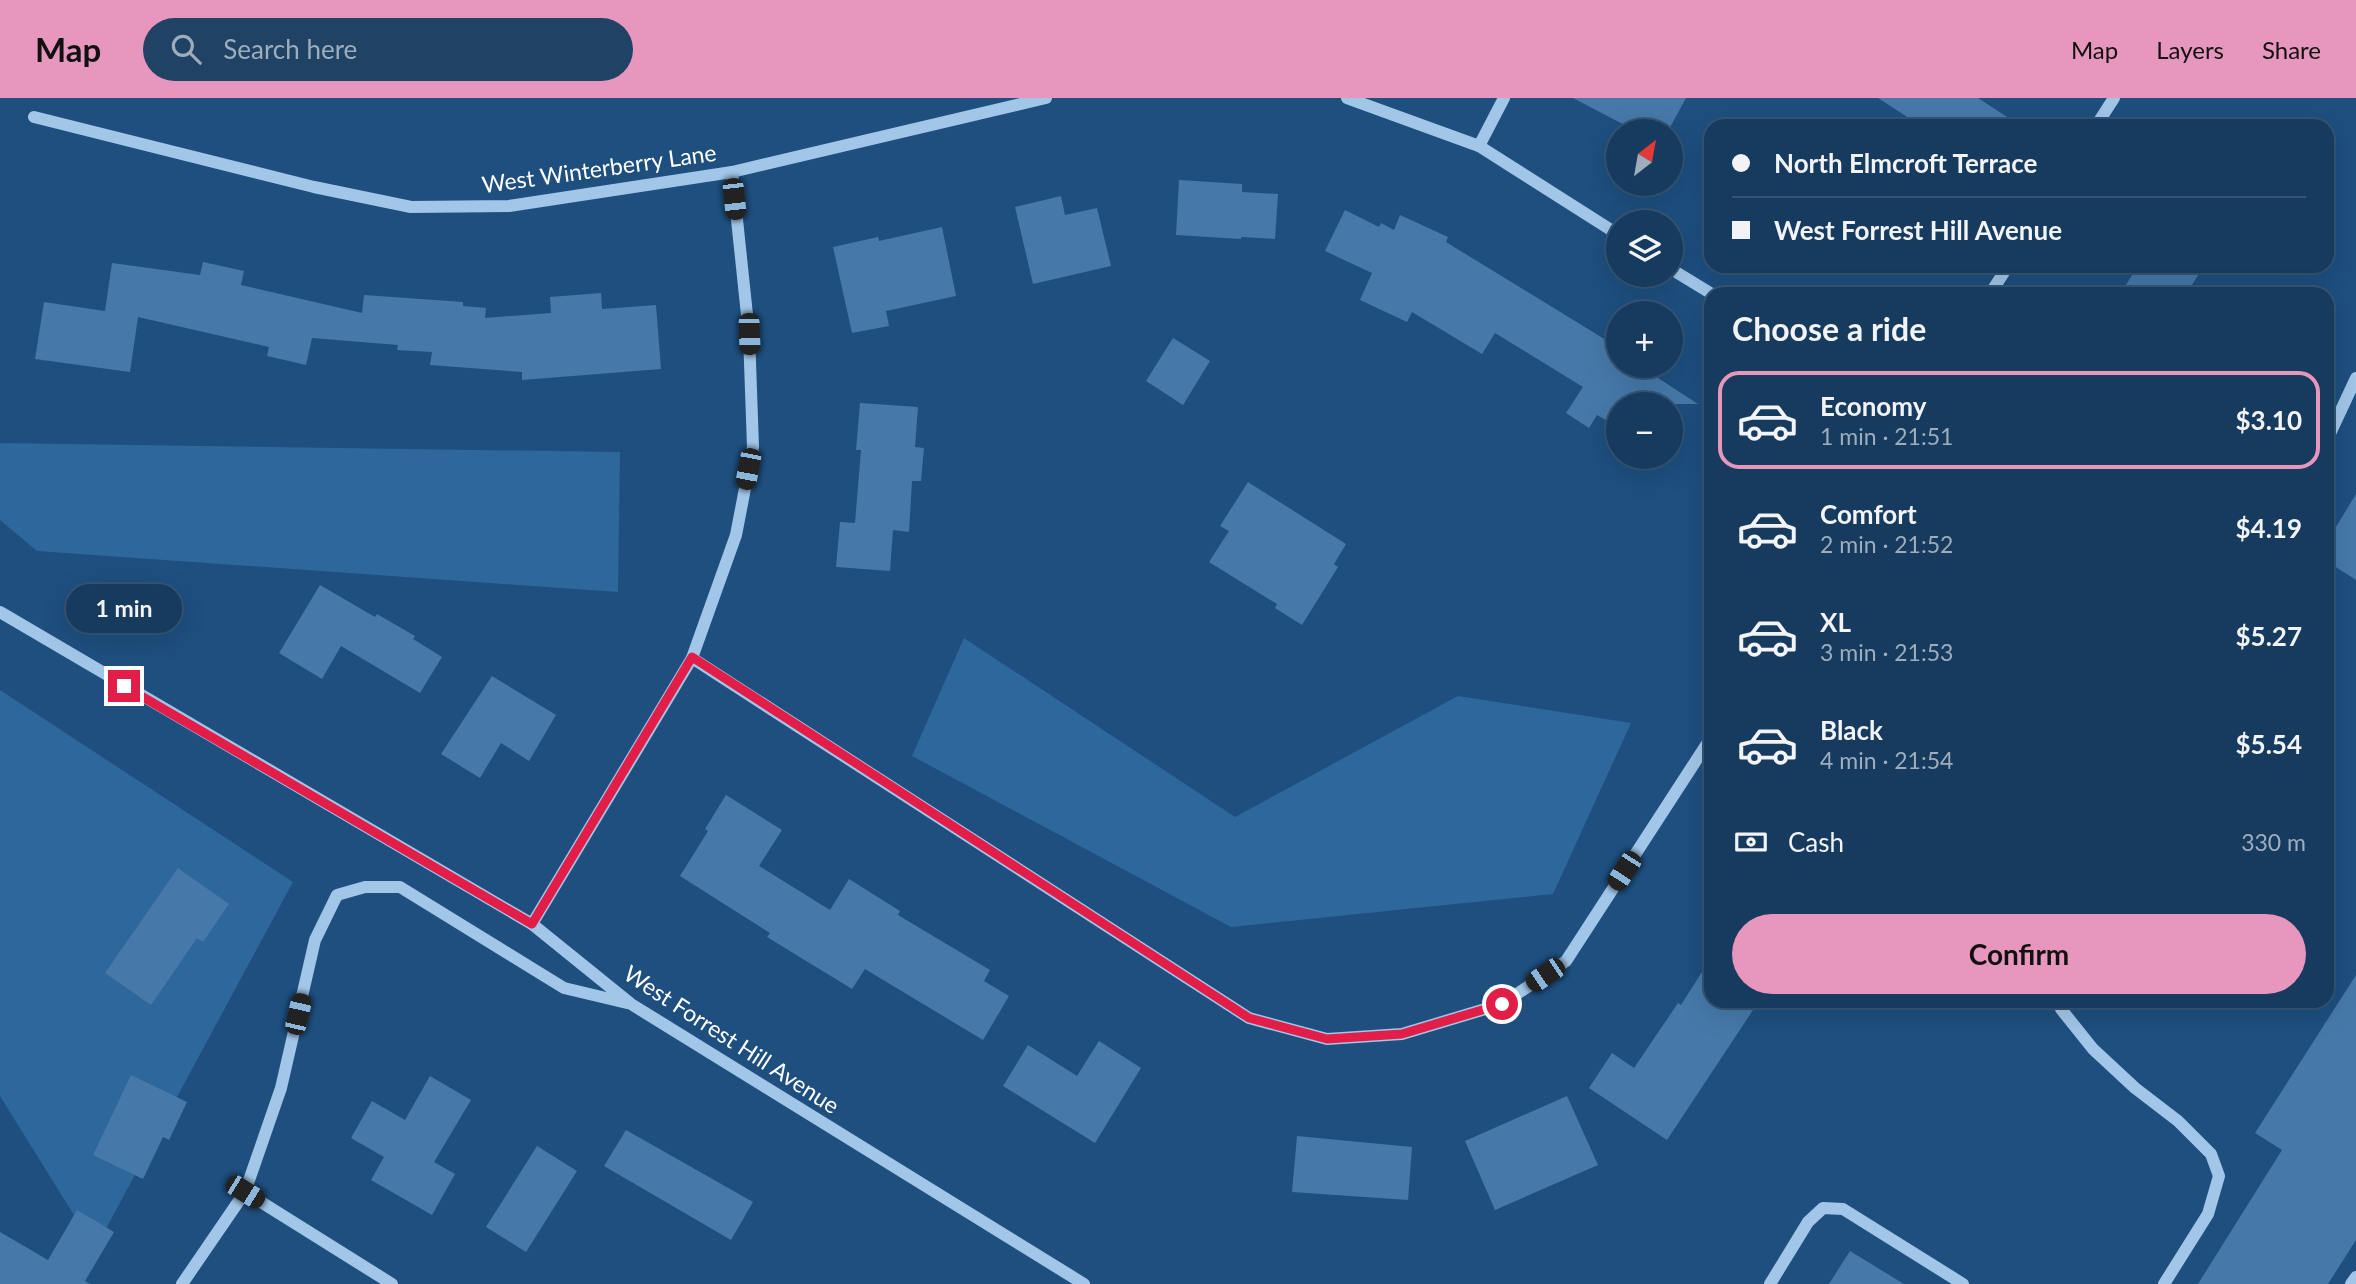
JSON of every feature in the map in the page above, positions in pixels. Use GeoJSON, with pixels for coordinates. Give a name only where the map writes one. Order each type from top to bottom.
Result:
{"type":"FeatureCollection","features":[{"type":"Feature","properties":{"kind":"street","name":"West Winterberry Lane"},"geometry":{"type":"LineString","coordinates":[[34,117],[314,187],[411,206],[509,206],[732,172],[1046,98]]}},
{"type":"Feature","properties":{"kind":"street"},"geometry":{"type":"LineString","coordinates":[[1347,98],[1479,146],[1606,227]]}},
{"type":"Feature","properties":{"kind":"street"},"geometry":{"type":"LineString","coordinates":[[1479,146],[1504,98]]}},
{"type":"Feature","properties":{"kind":"street"},"geometry":{"type":"LineString","coordinates":[[2100,119],[2114,98]]}},
{"type":"Feature","properties":{"kind":"street"},"geometry":{"type":"LineString","coordinates":[[532,924],[692,657],[736,535],[753,447],[749,334],[732,172]]}},
{"type":"Feature","properties":{"kind":"street"},"geometry":{"type":"LineString","coordinates":[[1683,276],[1704,289]]}},
{"type":"Feature","properties":{"kind":"street"},"geometry":{"type":"LineString","coordinates":[[2334,425],[2356,378]]}},
{"type":"Feature","properties":{"kind":"street","name":"West Forrest Hill Avenue"},"geometry":{"type":"LineString","coordinates":[[0,612],[532,924],[631,1004],[1084,1284]]}},
{"type":"Feature","properties":{"kind":"street"},"geometry":{"type":"LineString","coordinates":[[692,657],[1249,1018],[1327,1039],[1402,1034],[1502,1004],[1566,961],[1704,748]]}},
{"type":"Feature","properties":{"kind":"street"},"geometry":{"type":"LineString","coordinates":[[182,1284],[245,1192],[281,1088],[314,940],[337,895],[365,887],[400,887],[564,988],[631,1004]]}},
{"type":"Feature","properties":{"kind":"street"},"geometry":{"type":"LineString","coordinates":[[2061,1008],[2093,1049],[2135,1088],[2178,1121],[2211,1154],[2219,1176],[2208,1214],[2164,1284]]}},
{"type":"Feature","properties":{"kind":"street"},"geometry":{"type":"LineString","coordinates":[[245,1192],[392,1284]]}},
{"type":"Feature","properties":{"kind":"street"},"geometry":{"type":"LineString","coordinates":[[1770,1284],[1808,1222],[1824,1208],[1843,1209],[1963,1284]]}},
{"type":"Feature","properties":{"kind":"street"},"geometry":{"type":"LineString","coordinates":[[2351,1284],[2356,1277]]}},
{"type":"Feature","properties":{"kind":"shaded area"},"geometry":{"type":"Polygon","coordinates":[[[0,443],[620,452],[618,592],[37,551],[0,520],[0,443]]]}},
{"type":"Feature","properties":{"kind":"shaded area"},"geometry":{"type":"Polygon","coordinates":[[[964,638],[1235,817],[1458,696],[1631,723],[1553,894],[1231,927],[912,756],[964,638]]]}},
{"type":"Feature","properties":{"kind":"shaded area"},"geometry":{"type":"Polygon","coordinates":[[[0,690],[293,882],[95,1249],[0,1096],[0,690]]]}},
{"type":"Feature","properties":{"kind":"building"},"geometry":{"type":"Polygon","coordinates":[[[1573,98],[1686,98],[1675,119],[1613,119],[1573,98]]]}},
{"type":"Feature","properties":{"kind":"building"},"geometry":{"type":"Polygon","coordinates":[[[1878,98],[1978,98],[2010,119],[1910,119],[1878,98]]]}},
{"type":"Feature","properties":{"kind":"building"},"geometry":{"type":"Polygon","coordinates":[[[1179,180],[1242,184],[1242,192],[1278,194],[1275,239],[1176,235],[1179,180]]]}},
{"type":"Feature","properties":{"kind":"building"},"geometry":{"type":"Polygon","coordinates":[[[1061,196],[1065,215],[1097,208],[1111,266],[1033,284],[1015,207],[1061,196]]]}},
{"type":"Feature","properties":{"kind":"building"},"geometry":{"type":"Polygon","coordinates":[[[1345,210],[1379,227],[1381,223],[1394,230],[1400,215],[1448,237],[1446,242],[1606,340],[1606,378],[1658,378],[1680,392],[1606,392],[1606,420],[1597,415],[1589,428],[1566,413],[1583,387],[1495,333],[1482,354],[1412,312],[1407,322],[1360,300],[1372,273],[1325,251],[1345,210]]]}},
{"type":"Feature","properties":{"kind":"building"},"geometry":{"type":"Polygon","coordinates":[[[942,227],[956,296],[886,311],[889,326],[852,333],[833,247],[878,237],[879,241],[942,227]]]}},
{"type":"Feature","properties":{"kind":"building"},"geometry":{"type":"Polygon","coordinates":[[[203,262],[244,271],[241,285],[362,313],[364,295],[463,302],[463,306],[486,308],[485,318],[551,313],[550,297],[601,293],[602,309],[656,305],[661,369],[522,380],[522,372],[430,365],[432,352],[397,350],[398,345],[312,338],[306,365],[267,356],[269,347],[138,317],[130,372],[35,359],[44,302],[105,311],[112,263],[200,275],[203,262]]]}},
{"type":"Feature","properties":{"kind":"building"},"geometry":{"type":"Polygon","coordinates":[[[2134,273],[2200,273],[2190,287],[2124,287],[2134,273]]]}},
{"type":"Feature","properties":{"kind":"building"},"geometry":{"type":"Polygon","coordinates":[[[1173,338],[1210,361],[1183,405],[1146,381],[1173,338]]]}},
{"type":"Feature","properties":{"kind":"building"},"geometry":{"type":"Polygon","coordinates":[[[1683,394],[1698,404],[1683,404],[1683,394]]]}},
{"type":"Feature","properties":{"kind":"building"},"geometry":{"type":"Polygon","coordinates":[[[860,403],[918,407],[915,447],[924,448],[921,481],[912,481],[909,532],[893,530],[890,571],[836,567],[840,522],[855,523],[861,450],[856,450],[860,403]]]}},
{"type":"Feature","properties":{"kind":"building"},"geometry":{"type":"Polygon","coordinates":[[[1248,482],[1346,544],[1334,564],[1338,567],[1302,625],[1275,608],[1277,604],[1209,562],[1229,531],[1220,526],[1248,482]]]}},
{"type":"Feature","properties":{"kind":"building"},"geometry":{"type":"Polygon","coordinates":[[[2356,494],[2356,580],[2334,566],[2334,530],[2356,494]]]}},
{"type":"Feature","properties":{"kind":"building"},"geometry":{"type":"Polygon","coordinates":[[[320,585],[375,617],[377,614],[415,636],[413,639],[442,657],[420,693],[341,646],[322,679],[279,653],[320,585]]]}},
{"type":"Feature","properties":{"kind":"building"},"geometry":{"type":"Polygon","coordinates":[[[492,676],[556,715],[529,761],[501,743],[480,778],[441,754],[492,676]]]}},
{"type":"Feature","properties":{"kind":"building"},"geometry":{"type":"Polygon","coordinates":[[[726,795],[782,830],[759,866],[830,910],[849,879],[900,911],[898,915],[990,970],[984,981],[1009,996],[983,1040],[865,969],[852,989],[767,937],[770,933],[680,876],[708,831],[705,829],[726,795]]]}},
{"type":"Feature","properties":{"kind":"building"},"geometry":{"type":"Polygon","coordinates":[[[178,868],[229,904],[203,942],[197,938],[151,1005],[105,973],[178,868]]]}},
{"type":"Feature","properties":{"kind":"building"},"geometry":{"type":"Polygon","coordinates":[[[1704,969],[1704,1008],[1754,1008],[1667,1140],[1589,1088],[1612,1053],[1634,1068],[1678,1003],[1681,1005],[1704,969]]]}},
{"type":"Feature","properties":{"kind":"building"},"geometry":{"type":"Polygon","coordinates":[[[2356,975],[2356,1240],[2328,1284],[2198,1284],[2282,1150],[2255,1133],[2356,975]]]}},
{"type":"Feature","properties":{"kind":"building"},"geometry":{"type":"Polygon","coordinates":[[[1099,1041],[1141,1068],[1095,1143],[1003,1086],[1028,1045],[1077,1076],[1099,1041]]]}},
{"type":"Feature","properties":{"kind":"building"},"geometry":{"type":"Polygon","coordinates":[[[131,1075],[187,1102],[169,1140],[163,1137],[143,1179],[93,1155],[131,1075]]]}},
{"type":"Feature","properties":{"kind":"building"},"geometry":{"type":"Polygon","coordinates":[[[430,1076],[471,1100],[434,1162],[455,1174],[432,1215],[371,1180],[384,1157],[351,1138],[372,1101],[405,1120],[430,1076]]]}},
{"type":"Feature","properties":{"kind":"building"},"geometry":{"type":"Polygon","coordinates":[[[1567,1096],[1598,1165],[1495,1210],[1465,1141],[1567,1096]]]}},
{"type":"Feature","properties":{"kind":"building"},"geometry":{"type":"Polygon","coordinates":[[[626,1130],[753,1202],[731,1240],[604,1166],[626,1130]]]}},
{"type":"Feature","properties":{"kind":"building"},"geometry":{"type":"Polygon","coordinates":[[[1297,1136],[1412,1147],[1408,1200],[1292,1192],[1297,1136]]]}},
{"type":"Feature","properties":{"kind":"building"},"geometry":{"type":"Polygon","coordinates":[[[537,1146],[577,1171],[526,1252],[486,1227],[537,1146]]]}},
{"type":"Feature","properties":{"kind":"building"},"geometry":{"type":"Polygon","coordinates":[[[77,1210],[114,1232],[85,1281],[90,1284],[0,1284],[0,1232],[48,1260],[77,1210]]]}},
{"type":"Feature","properties":{"kind":"building"},"geometry":{"type":"Polygon","coordinates":[[[1850,1251],[1904,1284],[1829,1284],[1850,1251]]]}},
{"type":"Feature","properties":{"kind":"route"},"geometry":{"type":"LineString","coordinates":[[124,686],[532,924],[692,657],[1249,1018],[1327,1039],[1402,1034],[1502,1004]]}}]}
